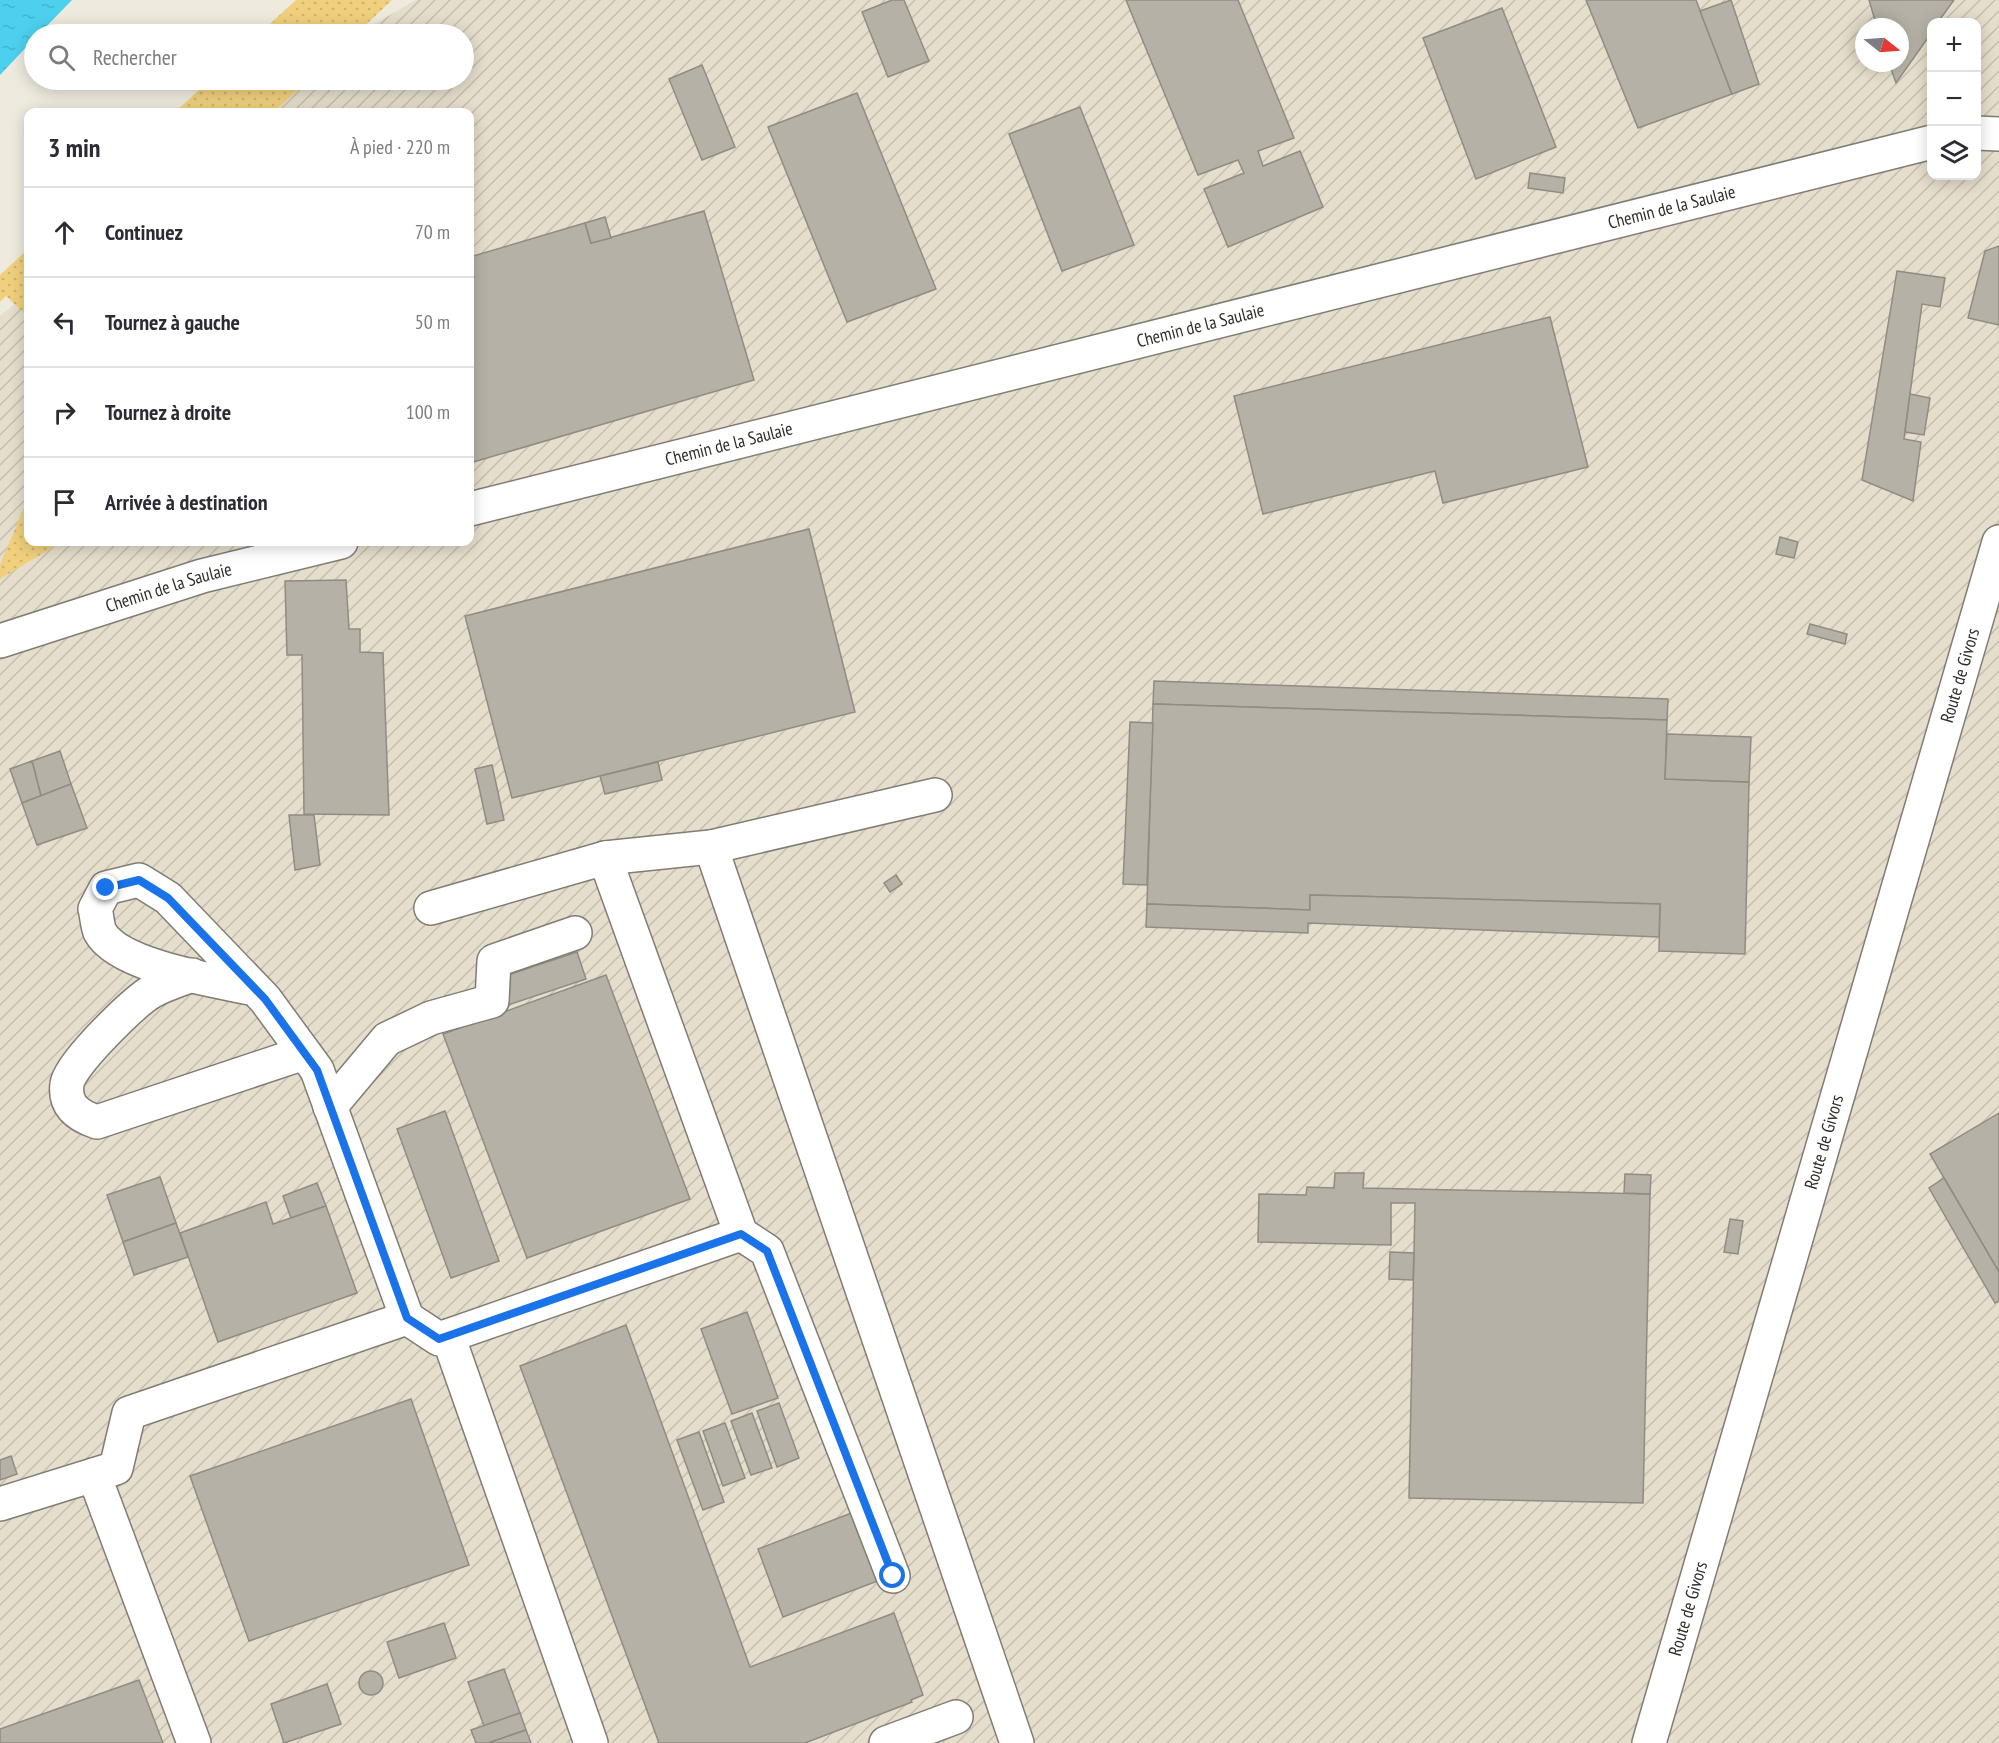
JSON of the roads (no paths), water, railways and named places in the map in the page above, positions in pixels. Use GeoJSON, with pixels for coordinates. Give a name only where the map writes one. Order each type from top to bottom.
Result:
{"type":"FeatureCollection","features":[{"type":"Feature","properties":{"kind":"street"},"geometry":{"type":"LineString","coordinates":[[1981,133],[1999,134]]}},
{"type":"Feature","properties":{"kind":"street","name":"Chemin de la Saulaie"},"geometry":{"type":"LineString","coordinates":[[474,508],[1927,143]]}},
{"type":"Feature","properties":{"kind":"street","name":"Route de Givors"},"geometry":{"type":"LineString","coordinates":[[1649,1743],[1999,542]]}},
{"type":"Feature","properties":{"kind":"street","name":"Chemin de la Saulaie"},"geometry":{"type":"LineString","coordinates":[[0,641],[202,576],[325,546]]}},
{"type":"Feature","properties":{"kind":"street"},"geometry":{"type":"LineString","coordinates":[[431,908],[605,858],[711,847],[935,795]]}},
{"type":"Feature","properties":{"kind":"street"},"geometry":{"type":"LineString","coordinates":[[711,847],[1017,1743]]}},
{"type":"Feature","properties":{"kind":"street"},"geometry":{"type":"LineString","coordinates":[[605,858],[741,1234],[767,1251],[893,1576]]}},
{"type":"Feature","properties":{"kind":"street"},"geometry":{"type":"LineString","coordinates":[[255,989],[192,975],[125,955],[100,932],[95,909],[106,888],[139,880],[168,898],[255,989],[317,1070],[407,1318],[439,1339],[741,1234]]}},
{"type":"Feature","properties":{"kind":"street"},"geometry":{"type":"LineString","coordinates":[[330,1107],[387,1039],[431,1018],[492,1001],[494,961],[575,933]]}},
{"type":"Feature","properties":{"kind":"street"},"geometry":{"type":"LineString","coordinates":[[192,975],[147,994],[124,1013],[85,1055],[66,1083],[68,1103],[78,1116],[97,1122],[304,1053]]}},
{"type":"Feature","properties":{"kind":"street"},"geometry":{"type":"LineString","coordinates":[[0,1504],[116,1468],[129,1413],[407,1318]]}},
{"type":"Feature","properties":{"kind":"street"},"geometry":{"type":"LineString","coordinates":[[448,1336],[591,1743]]}},
{"type":"Feature","properties":{"kind":"street"},"geometry":{"type":"LineString","coordinates":[[94,1475],[194,1743]]}},
{"type":"Feature","properties":{"kind":"street"},"geometry":{"type":"LineString","coordinates":[[886,1743],[956,1717]]}},
{"type":"Feature","properties":{"kind":"water"},"geometry":{"type":"Polygon","coordinates":[[[0,0],[72,0],[49,24],[24,24],[24,50],[0,75],[0,0]]]}}]}
